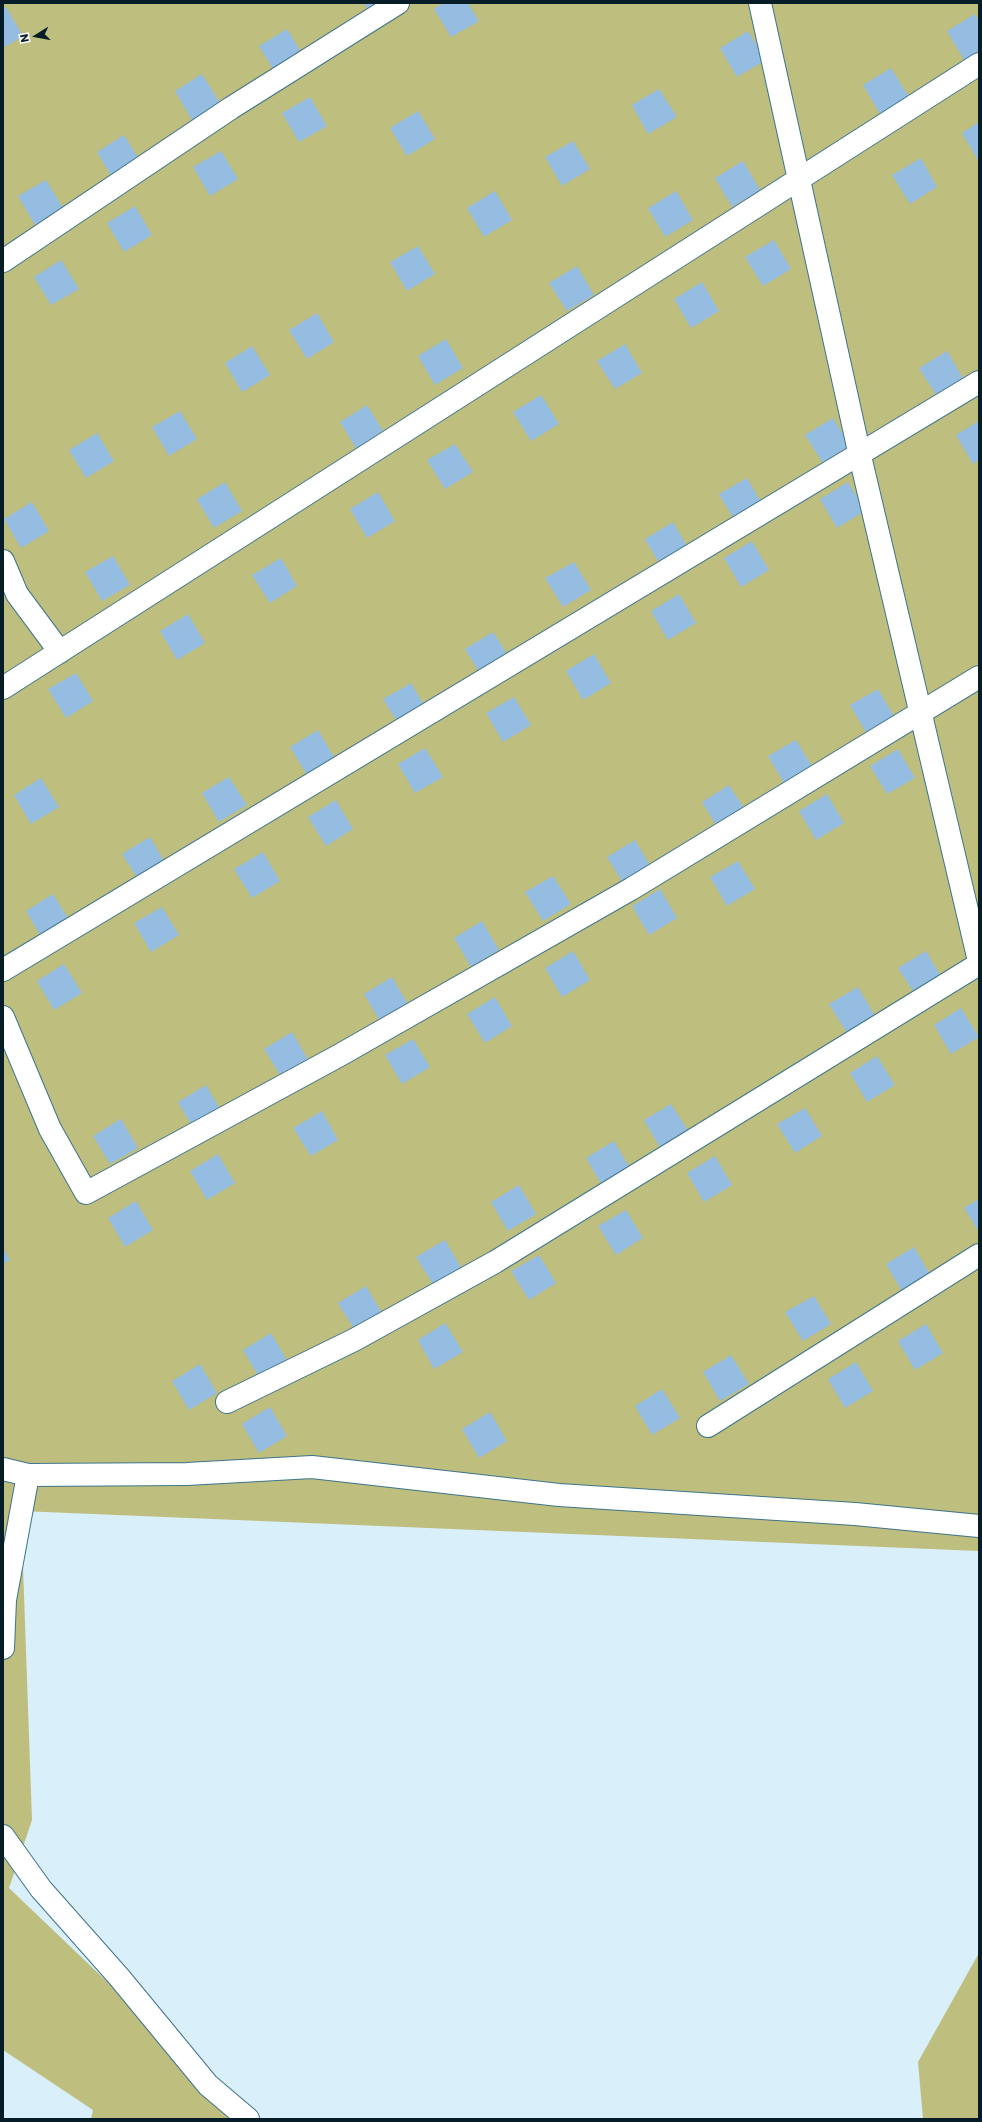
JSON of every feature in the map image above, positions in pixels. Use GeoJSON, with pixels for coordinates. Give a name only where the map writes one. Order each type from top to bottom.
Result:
{"type":"FeatureCollection","features":[{"type":"Feature","properties":{"kind":"street"},"geometry":{"type":"LineString","coordinates":[[3,261],[231,108],[398,3]]}},
{"type":"Feature","properties":{"kind":"street"},"geometry":{"type":"LineString","coordinates":[[760,3],[860,456],[979,961]]}},
{"type":"Feature","properties":{"kind":"street"},"geometry":{"type":"LineString","coordinates":[[3,688],[979,64]]}},
{"type":"Feature","properties":{"kind":"street"},"geometry":{"type":"LineString","coordinates":[[3,970],[860,456],[979,382]]}},
{"type":"Feature","properties":{"kind":"street"},"geometry":{"type":"LineString","coordinates":[[3,562],[17,594],[60,652]]}},
{"type":"Feature","properties":{"kind":"street"},"geometry":{"type":"LineString","coordinates":[[3,1017],[50,1129],[86,1193],[340,1054],[631,889],[979,677]]}},
{"type":"Feature","properties":{"kind":"street"},"geometry":{"type":"LineString","coordinates":[[227,1402],[354,1340],[495,1262],[979,964]]}},
{"type":"Feature","properties":{"kind":"street"},"geometry":{"type":"LineString","coordinates":[[708,1426],[979,1255]]}},
{"type":"Feature","properties":{"kind":"street"},"geometry":{"type":"LineString","coordinates":[[3,1469],[28,1475],[187,1474],[312,1467],[465,1483],[559,1495],[847,1514],[979,1526]]}},
{"type":"Feature","properties":{"kind":"street"},"geometry":{"type":"LineString","coordinates":[[3,1648],[5,1600],[28,1475]]}},
{"type":"Feature","properties":{"kind":"street"},"geometry":{"type":"LineString","coordinates":[[3,1836],[41,1889],[119,1977],[208,2085],[248,2119]]}},
{"type":"Feature","properties":{"kind":"shaded area"},"geometry":{"type":"Polygon","coordinates":[[[3,3],[979,3],[979,1551],[21,1511],[32,1820],[9,1888],[251,2119],[91,2119],[93,2110],[3,2050],[3,3]]]}},
{"type":"Feature","properties":{"kind":"shaded area"},"geometry":{"type":"Polygon","coordinates":[[[979,1953],[979,2119],[923,2119],[918,2062],[979,1953]]]}},
{"type":"Feature","properties":{"kind":"building"},"geometry":{"type":"Polygon","coordinates":[[[364,3],[386,3],[370,13],[364,3]]]}},
{"type":"Feature","properties":{"kind":"building"},"geometry":{"type":"Polygon","coordinates":[[[443,3],[468,3],[479,21],[451,37],[434,9],[443,3]]]}},
{"type":"Feature","properties":{"kind":"building"},"geometry":{"type":"Polygon","coordinates":[[[6,7],[23,36],[3,48],[3,9],[6,7]]]}},
{"type":"Feature","properties":{"kind":"building"},"geometry":{"type":"Polygon","coordinates":[[[975,14],[979,21],[979,51],[964,60],[947,31],[975,14]]]}},
{"type":"Feature","properties":{"kind":"building"},"geometry":{"type":"Polygon","coordinates":[[[287,29],[304,57],[276,74],[259,46],[287,29]]]}},
{"type":"Feature","properties":{"kind":"building"},"geometry":{"type":"Polygon","coordinates":[[[748,31],[766,60],[737,77],[720,48],[748,31]]]}},
{"type":"Feature","properties":{"kind":"building"},"geometry":{"type":"Polygon","coordinates":[[[891,68],[909,97],[880,114],[863,85],[891,68]]]}},
{"type":"Feature","properties":{"kind":"building"},"geometry":{"type":"Polygon","coordinates":[[[202,74],[220,103],[192,120],[175,91],[202,74]]]}},
{"type":"Feature","properties":{"kind":"building"},"geometry":{"type":"Polygon","coordinates":[[[659,89],[677,117],[648,134],[632,105],[659,89]]]}},
{"type":"Feature","properties":{"kind":"building"},"geometry":{"type":"Polygon","coordinates":[[[310,97],[327,126],[299,142],[282,113],[310,97]]]}},
{"type":"Feature","properties":{"kind":"building"},"geometry":{"type":"Polygon","coordinates":[[[418,111],[435,139],[407,156],[390,128],[418,111]]]}},
{"type":"Feature","properties":{"kind":"building"},"geometry":{"type":"Polygon","coordinates":[[[979,122],[979,162],[962,133],[979,122]]]}},
{"type":"Feature","properties":{"kind":"building"},"geometry":{"type":"Polygon","coordinates":[[[124,135],[142,164],[114,181],[97,152],[124,135]]]}},
{"type":"Feature","properties":{"kind":"building"},"geometry":{"type":"Polygon","coordinates":[[[573,141],[590,169],[562,186],[545,157],[573,141]]]}},
{"type":"Feature","properties":{"kind":"building"},"geometry":{"type":"Polygon","coordinates":[[[221,151],[238,179],[210,196],[193,167],[221,151]]]}},
{"type":"Feature","properties":{"kind":"building"},"geometry":{"type":"Polygon","coordinates":[[[921,158],[937,187],[910,204],[892,175],[921,158]]]}},
{"type":"Feature","properties":{"kind":"building"},"geometry":{"type":"Polygon","coordinates":[[[743,161],[760,190],[732,207],[715,178],[743,161]]]}},
{"type":"Feature","properties":{"kind":"building"},"geometry":{"type":"Polygon","coordinates":[[[46,180],[63,208],[35,225],[18,196],[46,180]]]}},
{"type":"Feature","properties":{"kind":"building"},"geometry":{"type":"Polygon","coordinates":[[[495,191],[512,220],[484,237],[467,208],[495,191]]]}},
{"type":"Feature","properties":{"kind":"building"},"geometry":{"type":"Polygon","coordinates":[[[676,191],[693,220],[665,237],[648,208],[676,191]]]}},
{"type":"Feature","properties":{"kind":"building"},"geometry":{"type":"Polygon","coordinates":[[[135,206],[152,235],[124,252],[107,223],[135,206]]]}},
{"type":"Feature","properties":{"kind":"building"},"geometry":{"type":"Polygon","coordinates":[[[774,240],[791,269],[763,286],[745,257],[774,240]]]}},
{"type":"Feature","properties":{"kind":"building"},"geometry":{"type":"Polygon","coordinates":[[[418,246],[435,274],[407,291],[390,262],[418,246]]]}},
{"type":"Feature","properties":{"kind":"building"},"geometry":{"type":"Polygon","coordinates":[[[61,260],[79,289],[51,305],[34,277],[61,260]]]}},
{"type":"Feature","properties":{"kind":"building"},"geometry":{"type":"Polygon","coordinates":[[[577,266],[594,295],[567,311],[549,283],[577,266]]]}},
{"type":"Feature","properties":{"kind":"building"},"geometry":{"type":"Polygon","coordinates":[[[702,282],[719,311],[691,328],[674,299],[702,282]]]}},
{"type":"Feature","properties":{"kind":"building"},"geometry":{"type":"Polygon","coordinates":[[[317,313],[334,342],[307,359],[289,330],[317,313]]]}},
{"type":"Feature","properties":{"kind":"building"},"geometry":{"type":"Polygon","coordinates":[[[446,339],[463,368],[435,385],[418,356],[446,339]]]}},
{"type":"Feature","properties":{"kind":"building"},"geometry":{"type":"Polygon","coordinates":[[[625,344],[642,373],[615,389],[597,361],[625,344]]]}},
{"type":"Feature","properties":{"kind":"building"},"geometry":{"type":"Polygon","coordinates":[[[252,346],[270,375],[242,392],[225,363],[252,346]]]}},
{"type":"Feature","properties":{"kind":"building"},"geometry":{"type":"Polygon","coordinates":[[[947,351],[964,380],[937,396],[919,368],[947,351]]]}},
{"type":"Feature","properties":{"kind":"building"},"geometry":{"type":"Polygon","coordinates":[[[541,395],[559,424],[531,441],[513,412],[541,395]]]}},
{"type":"Feature","properties":{"kind":"building"},"geometry":{"type":"Polygon","coordinates":[[[367,405],[385,434],[357,450],[340,422],[367,405]]]}},
{"type":"Feature","properties":{"kind":"building"},"geometry":{"type":"Polygon","coordinates":[[[180,411],[197,439],[169,456],[152,427],[180,411]]]}},
{"type":"Feature","properties":{"kind":"building"},"geometry":{"type":"Polygon","coordinates":[[[833,418],[850,446],[823,463],[805,435],[833,418]]]}},
{"type":"Feature","properties":{"kind":"building"},"geometry":{"type":"Polygon","coordinates":[[[979,421],[979,460],[973,464],[956,435],[979,421]]]}},
{"type":"Feature","properties":{"kind":"building"},"geometry":{"type":"Polygon","coordinates":[[[97,433],[114,461],[86,478],[69,450],[97,433]]]}},
{"type":"Feature","properties":{"kind":"building"},"geometry":{"type":"Polygon","coordinates":[[[455,444],[473,472],[445,489],[427,460],[455,444]]]}},
{"type":"Feature","properties":{"kind":"building"},"geometry":{"type":"Polygon","coordinates":[[[747,478],[764,507],[736,523],[719,494],[747,478]]]}},
{"type":"Feature","properties":{"kind":"building"},"geometry":{"type":"Polygon","coordinates":[[[225,482],[242,511],[214,528],[197,499],[225,482]]]}},
{"type":"Feature","properties":{"kind":"building"},"geometry":{"type":"Polygon","coordinates":[[[848,482],[865,511],[837,528],[820,499],[848,482]]]}},
{"type":"Feature","properties":{"kind":"building"},"geometry":{"type":"Polygon","coordinates":[[[378,492],[395,521],[367,538],[350,509],[378,492]]]}},
{"type":"Feature","properties":{"kind":"building"},"geometry":{"type":"Polygon","coordinates":[[[32,502],[49,531],[21,548],[4,519],[32,502]]]}},
{"type":"Feature","properties":{"kind":"building"},"geometry":{"type":"Polygon","coordinates":[[[673,522],[690,551],[662,568],[645,539],[673,522]]]}},
{"type":"Feature","properties":{"kind":"building"},"geometry":{"type":"Polygon","coordinates":[[[752,541],[769,570],[741,587],[724,558],[752,541]]]}},
{"type":"Feature","properties":{"kind":"building"},"geometry":{"type":"Polygon","coordinates":[[[113,556],[130,585],[102,601],[85,572],[113,556]]]}},
{"type":"Feature","properties":{"kind":"building"},"geometry":{"type":"Polygon","coordinates":[[[281,558],[297,586],[270,603],[252,575],[281,558]]]}},
{"type":"Feature","properties":{"kind":"building"},"geometry":{"type":"Polygon","coordinates":[[[574,562],[591,590],[563,607],[545,578],[574,562]]]}},
{"type":"Feature","properties":{"kind":"building"},"geometry":{"type":"Polygon","coordinates":[[[679,594],[696,623],[668,640],[651,611],[679,594]]]}},
{"type":"Feature","properties":{"kind":"building"},"geometry":{"type":"Polygon","coordinates":[[[188,614],[205,643],[177,660],[160,631],[188,614]]]}},
{"type":"Feature","properties":{"kind":"building"},"geometry":{"type":"Polygon","coordinates":[[[493,632],[511,660],[482,677],[465,649],[493,632]]]}},
{"type":"Feature","properties":{"kind":"building"},"geometry":{"type":"Polygon","coordinates":[[[594,654],[611,683],[583,700],[566,671],[594,654]]]}},
{"type":"Feature","properties":{"kind":"building"},"geometry":{"type":"Polygon","coordinates":[[[76,673],[93,701],[66,718],[48,689],[76,673]]]}},
{"type":"Feature","properties":{"kind":"building"},"geometry":{"type":"Polygon","coordinates":[[[411,683],[428,712],[401,728],[383,699],[411,683]]]}},
{"type":"Feature","properties":{"kind":"building"},"geometry":{"type":"Polygon","coordinates":[[[878,689],[895,718],[867,734],[850,705],[878,689]]]}},
{"type":"Feature","properties":{"kind":"building"},"geometry":{"type":"Polygon","coordinates":[[[514,697],[531,725],[503,742],[486,713],[514,697]]]}},
{"type":"Feature","properties":{"kind":"building"},"geometry":{"type":"Polygon","coordinates":[[[318,730],[335,759],[307,775],[290,747],[318,730]]]}},
{"type":"Feature","properties":{"kind":"building"},"geometry":{"type":"Polygon","coordinates":[[[796,740],[813,768],[785,785],[768,756],[796,740]]]}},
{"type":"Feature","properties":{"kind":"building"},"geometry":{"type":"Polygon","coordinates":[[[425,748],[443,777],[415,793],[398,764],[425,748]]]}},
{"type":"Feature","properties":{"kind":"building"},"geometry":{"type":"Polygon","coordinates":[[[898,749],[915,778],[887,794],[870,766],[898,749]]]}},
{"type":"Feature","properties":{"kind":"building"},"geometry":{"type":"Polygon","coordinates":[[[229,777],[247,805],[219,822],[202,793],[229,777]]]}},
{"type":"Feature","properties":{"kind":"building"},"geometry":{"type":"Polygon","coordinates":[[[41,778],[59,807],[31,824],[14,795],[41,778]]]}},
{"type":"Feature","properties":{"kind":"building"},"geometry":{"type":"Polygon","coordinates":[[[729,785],[747,813],[719,830],[702,802],[729,785]]]}},
{"type":"Feature","properties":{"kind":"building"},"geometry":{"type":"Polygon","coordinates":[[[827,794],[844,823],[816,840],[799,811],[827,794]]]}},
{"type":"Feature","properties":{"kind":"building"},"geometry":{"type":"Polygon","coordinates":[[[336,800],[353,829],[326,846],[308,817],[336,800]]]}},
{"type":"Feature","properties":{"kind":"building"},"geometry":{"type":"Polygon","coordinates":[[[150,837],[167,866],[140,882],[122,854],[150,837]]]}},
{"type":"Feature","properties":{"kind":"building"},"geometry":{"type":"Polygon","coordinates":[[[635,840],[652,869],[625,886],[607,857],[635,840]]]}},
{"type":"Feature","properties":{"kind":"building"},"geometry":{"type":"Polygon","coordinates":[[[263,852],[280,881],[252,898],[234,869],[263,852]]]}},
{"type":"Feature","properties":{"kind":"building"},"geometry":{"type":"Polygon","coordinates":[[[738,861],[755,889],[727,906],[710,877],[738,861]]]}},
{"type":"Feature","properties":{"kind":"building"},"geometry":{"type":"Polygon","coordinates":[[[553,876],[571,904],[543,921],[525,892],[553,876]]]}},
{"type":"Feature","properties":{"kind":"building"},"geometry":{"type":"Polygon","coordinates":[[[660,889],[677,918],[649,935],[632,906],[660,889]]]}},
{"type":"Feature","properties":{"kind":"building"},"geometry":{"type":"Polygon","coordinates":[[[53,894],[71,923],[43,940],[26,911],[53,894]]]}},
{"type":"Feature","properties":{"kind":"building"},"geometry":{"type":"Polygon","coordinates":[[[162,907],[179,935],[151,952],[134,923],[162,907]]]}},
{"type":"Feature","properties":{"kind":"building"},"geometry":{"type":"Polygon","coordinates":[[[482,921],[499,950],[471,967],[454,938],[482,921]]]}},
{"type":"Feature","properties":{"kind":"building"},"geometry":{"type":"Polygon","coordinates":[[[573,951],[590,980],[562,997],[545,968],[573,951]]]}},
{"type":"Feature","properties":{"kind":"building"},"geometry":{"type":"Polygon","coordinates":[[[926,951],[943,980],[916,996],[898,968],[926,951]]]}},
{"type":"Feature","properties":{"kind":"building"},"geometry":{"type":"Polygon","coordinates":[[[64,964],[82,993],[54,1010],[37,981],[64,964]]]}},
{"type":"Feature","properties":{"kind":"building"},"geometry":{"type":"Polygon","coordinates":[[[392,977],[409,1006],[381,1023],[364,994],[392,977]]]}},
{"type":"Feature","properties":{"kind":"building"},"geometry":{"type":"Polygon","coordinates":[[[858,987],[875,1016],[847,1033],[829,1004],[858,987]]]}},
{"type":"Feature","properties":{"kind":"building"},"geometry":{"type":"Polygon","coordinates":[[[495,997],[512,1026],[485,1043],[467,1014],[495,997]]]}},
{"type":"Feature","properties":{"kind":"building"},"geometry":{"type":"Polygon","coordinates":[[[961,1008],[979,1037],[951,1054],[934,1025],[961,1008]]]}},
{"type":"Feature","properties":{"kind":"building"},"geometry":{"type":"Polygon","coordinates":[[[292,1032],[309,1061],[282,1078],[264,1049],[292,1032]]]}},
{"type":"Feature","properties":{"kind":"building"},"geometry":{"type":"Polygon","coordinates":[[[413,1039],[430,1067],[402,1084],[385,1055],[413,1039]]]}},
{"type":"Feature","properties":{"kind":"building"},"geometry":{"type":"Polygon","coordinates":[[[877,1056],[895,1085],[867,1102],[850,1073],[877,1056]]]}},
{"type":"Feature","properties":{"kind":"building"},"geometry":{"type":"Polygon","coordinates":[[[206,1085],[223,1114],[195,1131],[178,1102],[206,1085]]]}},
{"type":"Feature","properties":{"kind":"building"},"geometry":{"type":"Polygon","coordinates":[[[671,1104],[689,1132],[661,1149],[644,1120],[671,1104]]]}},
{"type":"Feature","properties":{"kind":"building"},"geometry":{"type":"Polygon","coordinates":[[[805,1108],[822,1136],[795,1153],[777,1124],[805,1108]]]}},
{"type":"Feature","properties":{"kind":"building"},"geometry":{"type":"Polygon","coordinates":[[[322,1111],[338,1140],[311,1156],[293,1128],[322,1111]]]}},
{"type":"Feature","properties":{"kind":"building"},"geometry":{"type":"Polygon","coordinates":[[[121,1119],[138,1148],[110,1164],[93,1136],[121,1119]]]}},
{"type":"Feature","properties":{"kind":"building"},"geometry":{"type":"Polygon","coordinates":[[[614,1141],[631,1170],[603,1187],[586,1158],[614,1141]]]}},
{"type":"Feature","properties":{"kind":"building"},"geometry":{"type":"Polygon","coordinates":[[[218,1154],[235,1183],[207,1200],[190,1171],[218,1154]]]}},
{"type":"Feature","properties":{"kind":"building"},"geometry":{"type":"Polygon","coordinates":[[[715,1156],[732,1185],[704,1202],[687,1173],[715,1156]]]}},
{"type":"Feature","properties":{"kind":"building"},"geometry":{"type":"Polygon","coordinates":[[[519,1185],[536,1214],[508,1231],[491,1202],[519,1185]]]}},
{"type":"Feature","properties":{"kind":"building"},"geometry":{"type":"Polygon","coordinates":[[[979,1199],[979,1232],[964,1208],[979,1199]]]}},
{"type":"Feature","properties":{"kind":"building"},"geometry":{"type":"Polygon","coordinates":[[[136,1201],[153,1230],[125,1247],[108,1218],[136,1201]]]}},
{"type":"Feature","properties":{"kind":"building"},"geometry":{"type":"Polygon","coordinates":[[[626,1210],[643,1238],[616,1255],[598,1226],[626,1210]]]}},
{"type":"Feature","properties":{"kind":"building"},"geometry":{"type":"Polygon","coordinates":[[[445,1240],[462,1269],[434,1286],[416,1257],[445,1240]]]}},
{"type":"Feature","properties":{"kind":"building"},"geometry":{"type":"Polygon","coordinates":[[[914,1247],[931,1276],[903,1293],[886,1264],[914,1247]]]}},
{"type":"Feature","properties":{"kind":"building"},"geometry":{"type":"Polygon","coordinates":[[[3,1248],[10,1260],[3,1264],[3,1248]]]}},
{"type":"Feature","properties":{"kind":"building"},"geometry":{"type":"Polygon","coordinates":[[[539,1255],[556,1283],[529,1300],[511,1271],[539,1255]]]}},
{"type":"Feature","properties":{"kind":"building"},"geometry":{"type":"Polygon","coordinates":[[[366,1286],[383,1315],[356,1332],[338,1303],[366,1286]]]}},
{"type":"Feature","properties":{"kind":"building"},"geometry":{"type":"Polygon","coordinates":[[[814,1296],[831,1324],[803,1341],[785,1312],[814,1296]]]}},
{"type":"Feature","properties":{"kind":"building"},"geometry":{"type":"Polygon","coordinates":[[[445,1323],[463,1352],[434,1369],[418,1340],[445,1323]]]}},
{"type":"Feature","properties":{"kind":"building"},"geometry":{"type":"Polygon","coordinates":[[[926,1324],[943,1353],[915,1370],[898,1341],[926,1324]]]}},
{"type":"Feature","properties":{"kind":"building"},"geometry":{"type":"Polygon","coordinates":[[[271,1333],[288,1362],[260,1379],[243,1350],[271,1333]]]}},
{"type":"Feature","properties":{"kind":"building"},"geometry":{"type":"Polygon","coordinates":[[[731,1355],[749,1384],[720,1401],[703,1372],[731,1355]]]}},
{"type":"Feature","properties":{"kind":"building"},"geometry":{"type":"Polygon","coordinates":[[[856,1362],[873,1391],[845,1408],[828,1379],[856,1362]]]}},
{"type":"Feature","properties":{"kind":"building"},"geometry":{"type":"Polygon","coordinates":[[[200,1364],[217,1393],[189,1410],[172,1381],[200,1364]]]}},
{"type":"Feature","properties":{"kind":"building"},"geometry":{"type":"Polygon","coordinates":[[[662,1389],[680,1418],[652,1435],[635,1406],[662,1389]]]}},
{"type":"Feature","properties":{"kind":"building"},"geometry":{"type":"Polygon","coordinates":[[[270,1407],[287,1436],[259,1453],[242,1424],[270,1407]]]}},
{"type":"Feature","properties":{"kind":"building"},"geometry":{"type":"Polygon","coordinates":[[[490,1412],[507,1441],[479,1458],[462,1429],[490,1412]]]}}]}
